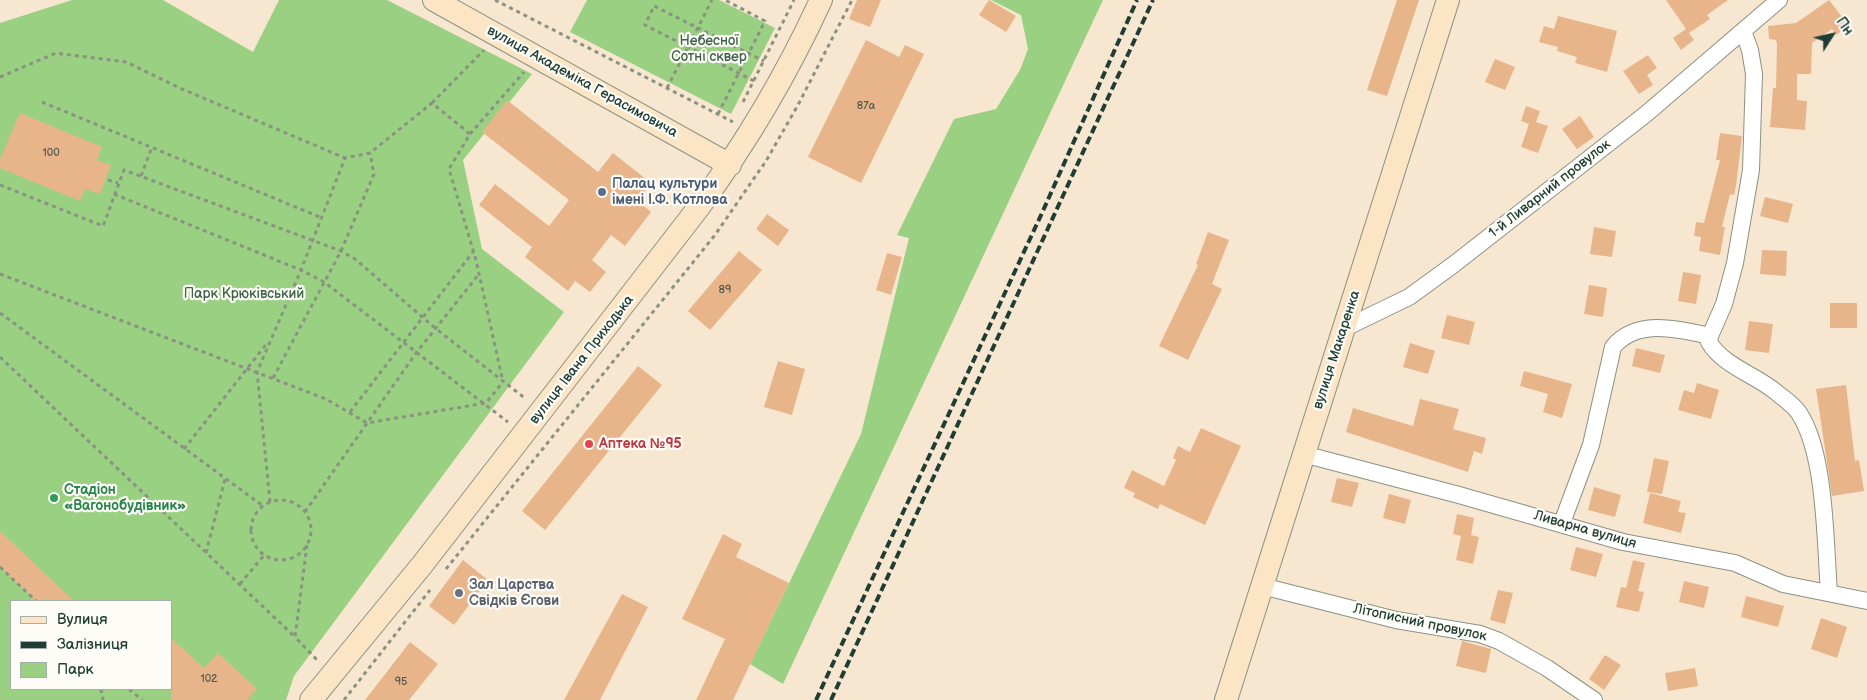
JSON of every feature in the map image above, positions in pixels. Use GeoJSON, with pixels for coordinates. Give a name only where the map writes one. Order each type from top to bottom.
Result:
{"type":"FeatureCollection","features":[{"type":"Feature","properties":{"kind":"main road","name":"вулиця Академіка Герасимовича"},"geometry":{"type":"LineString","coordinates":[[434,0],[730,165]]}},
{"type":"Feature","properties":{"kind":"main road","name":"вулиця Івана Приходька"},"geometry":{"type":"LineString","coordinates":[[311,700],[530,427],[730,165],[795,52],[821,0]]}},
{"type":"Feature","properties":{"kind":"main road","name":"вулиця Макаренка"},"geometry":{"type":"LineString","coordinates":[[1226,700],[1448,0]]}},
{"type":"Feature","properties":{"kind":"street","name":"1-й Ливарний провулок"},"geometry":{"type":"LineString","coordinates":[[1345,328],[1408,298],[1453,265],[1646,114],[1779,0]]}},
{"type":"Feature","properties":{"kind":"street"},"geometry":{"type":"LineString","coordinates":[[1743,31],[1750,50],[1754,74],[1752,170],[1735,263],[1724,304],[1709,342],[1720,355],[1775,391],[1798,412],[1812,442],[1819,478],[1829,592]]}},
{"type":"Feature","properties":{"kind":"street"},"geometry":{"type":"LineString","coordinates":[[1562,523],[1591,446],[1613,346],[1621,337],[1631,332],[1648,328],[1664,328],[1710,336]]}},
{"type":"Feature","properties":{"kind":"street","name":"Ливарна вулиця"},"geometry":{"type":"LineString","coordinates":[[1303,454],[1562,523],[1623,542],[1735,563],[1783,584],[1867,601]]}},
{"type":"Feature","properties":{"kind":"street","name":"Літописний провулок"},"geometry":{"type":"LineString","coordinates":[[1262,586],[1396,620],[1480,634],[1493,638],[1524,654],[1594,700]]}},
{"type":"Feature","properties":{"kind":"path"},"geometry":{"type":"LineString","coordinates":[[495,0],[733,121],[729,128]]}},
{"type":"Feature","properties":{"kind":"path"},"geometry":{"type":"LineString","coordinates":[[667,88],[712,0]]}},
{"type":"Feature","properties":{"kind":"path"},"geometry":{"type":"LineString","coordinates":[[718,114],[765,21],[725,0]]}},
{"type":"Feature","properties":{"kind":"path"},"geometry":{"type":"LineString","coordinates":[[742,104],[794,0]]}},
{"type":"Feature","properties":{"kind":"path"},"geometry":{"type":"LineString","coordinates":[[441,576],[715,235],[766,161],[798,105],[852,0]]}},
{"type":"Feature","properties":{"kind":"path"},"geometry":{"type":"LineString","coordinates":[[754,81],[644,25],[654,6],[764,61]]}},
{"type":"Feature","properties":{"kind":"path"},"geometry":{"type":"LineString","coordinates":[[0,77],[56,53],[126,62],[182,89],[345,158],[370,153],[432,103],[488,45]]}},
{"type":"Feature","properties":{"kind":"path"},"geometry":{"type":"LineString","coordinates":[[503,382],[479,274],[449,169],[470,134],[530,65]]}},
{"type":"Feature","properties":{"kind":"path"},"geometry":{"type":"LineString","coordinates":[[42,102],[322,218]]}},
{"type":"Feature","properties":{"kind":"path"},"geometry":{"type":"LineString","coordinates":[[432,103],[470,134]]}},
{"type":"Feature","properties":{"kind":"path"},"geometry":{"type":"LineString","coordinates":[[141,176],[152,147]]}},
{"type":"Feature","properties":{"kind":"path"},"geometry":{"type":"LineString","coordinates":[[273,378],[341,251],[374,174],[370,153]]}},
{"type":"Feature","properties":{"kind":"path"},"geometry":{"type":"LineString","coordinates":[[270,502],[258,372],[313,241],[345,158]]}},
{"type":"Feature","properties":{"kind":"path"},"geometry":{"type":"LineString","coordinates":[[0,185],[103,226],[124,170],[341,251],[355,259],[434,328],[526,400]]}},
{"type":"Feature","properties":{"kind":"path"},"geometry":{"type":"LineString","coordinates":[[108,180],[118,183]]}},
{"type":"Feature","properties":{"kind":"path"},"geometry":{"type":"LineString","coordinates":[[114,194],[301,270],[324,282],[509,422]]}},
{"type":"Feature","properties":{"kind":"path"},"geometry":{"type":"LineString","coordinates":[[350,412],[473,251]]}},
{"type":"Feature","properties":{"kind":"path"},"geometry":{"type":"LineString","coordinates":[[0,274],[326,399],[367,423],[486,403],[503,382]]}},
{"type":"Feature","properties":{"kind":"path"},"geometry":{"type":"LineString","coordinates":[[305,512],[434,328],[479,274]]}},
{"type":"Feature","properties":{"kind":"path"},"geometry":{"type":"LineString","coordinates":[[0,313],[263,506]]}},
{"type":"Feature","properties":{"kind":"path"},"geometry":{"type":"LineString","coordinates":[[184,449],[270,340]]}},
{"type":"Feature","properties":{"kind":"path"},"geometry":{"type":"LineString","coordinates":[[0,357],[240,584],[320,664],[326,657]]}},
{"type":"Feature","properties":{"kind":"path"},"geometry":{"type":"LineString","coordinates":[[522,405],[530,394]]}},
{"type":"Feature","properties":{"kind":"path"},"geometry":{"type":"LineString","coordinates":[[503,430],[513,416]]}},
{"type":"Feature","properties":{"kind":"path"},"geometry":{"type":"LineString","coordinates":[[206,553],[225,479]]}},
{"type":"Feature","properties":{"kind":"path"},"geometry":{"type":"LineString","coordinates":[[295,637],[311,528],[305,512],[297,504],[287,500],[270,502],[257,513],[251,529],[256,546],[265,554],[278,560],[286,560],[302,552],[307,545]]}},
{"type":"Feature","properties":{"kind":"path"},"geometry":{"type":"LineString","coordinates":[[240,584],[265,554]]}},
{"type":"Feature","properties":{"kind":"path"},"geometry":{"type":"LineString","coordinates":[[0,567],[35,600]]}},
{"type":"Feature","properties":{"kind":"path"},"geometry":{"type":"LineString","coordinates":[[344,700],[434,584]]}},
{"type":"Feature","properties":{"kind":"path"},"geometry":{"type":"LineString","coordinates":[[130,690],[142,700]]}},
{"type":"Feature","properties":{"kind":"green space","name":"Парк Крюківський"},"geometry":{"type":"Polygon","coordinates":[[[72,0],[163,0],[253,52],[279,0],[387,0],[532,74],[463,160],[482,249],[564,312],[294,676],[286,700],[0,700],[0,23],[72,0]]]}},
{"type":"Feature","properties":{"kind":"green space","name":"Небесної Сотні сквер"},"geometry":{"type":"Polygon","coordinates":[[[587,0],[719,0],[775,28],[731,114],[570,32],[587,0]]]}},
{"type":"Feature","properties":{"kind":"green space"},"geometry":{"type":"Polygon","coordinates":[[[991,0],[1103,0],[783,684],[750,664],[861,434],[909,238],[897,235],[954,119],[996,109],[1020,70],[1028,49],[1021,15],[991,0]]]}},
{"type":"Feature","properties":{"kind":"building"},"geometry":{"type":"Polygon","coordinates":[[[857,0],[881,0],[870,27],[849,19],[857,0]]]}},
{"type":"Feature","properties":{"kind":"building"},"geometry":{"type":"Polygon","coordinates":[[[989,0],[1016,16],[1006,32],[979,15],[989,0]]]}},
{"type":"Feature","properties":{"kind":"building"},"geometry":{"type":"Polygon","coordinates":[[[1397,0],[1419,0],[1387,96],[1367,90],[1397,0]]]}},
{"type":"Feature","properties":{"kind":"building"},"geometry":{"type":"Polygon","coordinates":[[[1666,0],[1728,0],[1707,15],[1710,19],[1689,33],[1694,40],[1681,50],[1673,38],[1686,29],[1666,0]]]}},
{"type":"Feature","properties":{"kind":"building"},"geometry":{"type":"Polygon","coordinates":[[[1829,0],[1849,26],[1836,35],[1832,29],[1812,43],[1811,74],[1797,74],[1797,100],[1807,101],[1805,130],[1770,127],[1773,88],[1776,88],[1777,44],[1776,40],[1769,39],[1768,26],[1796,23],[1829,0]]]}},
{"type":"Feature","properties":{"kind":"building"},"geometry":{"type":"Polygon","coordinates":[[[1558,16],[1617,31],[1607,72],[1575,63],[1577,57],[1557,51],[1558,47],[1539,42],[1544,26],[1554,29],[1558,16]]]}},
{"type":"Feature","properties":{"kind":"building"},"geometry":{"type":"Polygon","coordinates":[[[866,40],[899,57],[905,45],[924,54],[861,183],[808,157],[866,40]]]}},
{"type":"Feature","properties":{"kind":"building"},"geometry":{"type":"Polygon","coordinates":[[[1648,55],[1657,68],[1647,75],[1653,85],[1639,94],[1623,71],[1648,55]]]}},
{"type":"Feature","properties":{"kind":"building"},"geometry":{"type":"Polygon","coordinates":[[[1495,59],[1515,67],[1505,90],[1485,82],[1495,59]]]}},
{"type":"Feature","properties":{"kind":"building","name":"Палац культури імені І.Ф. Котлова"},"geometry":{"type":"Polygon","coordinates":[[[507,100],[598,172],[613,153],[651,183],[638,201],[651,212],[625,246],[611,235],[592,260],[606,272],[590,292],[575,281],[568,291],[525,257],[532,247],[479,205],[495,184],[549,226],[569,200],[482,132],[507,100]]]}},
{"type":"Feature","properties":{"kind":"building"},"geometry":{"type":"Polygon","coordinates":[[[1526,106],[1540,111],[1536,122],[1548,126],[1538,153],[1521,147],[1529,124],[1521,121],[1526,106]]]}},
{"type":"Feature","properties":{"kind":"building"},"geometry":{"type":"Polygon","coordinates":[[[20,113],[102,147],[97,160],[111,165],[100,194],[85,189],[80,201],[0,168],[0,159],[20,113]]]}},
{"type":"Feature","properties":{"kind":"building"},"geometry":{"type":"Polygon","coordinates":[[[1580,116],[1594,137],[1577,149],[1562,129],[1580,116]]]}},
{"type":"Feature","properties":{"kind":"building"},"geometry":{"type":"Polygon","coordinates":[[[1720,133],[1742,136],[1736,186],[1734,195],[1730,194],[1722,227],[1725,227],[1720,255],[1699,251],[1701,237],[1694,236],[1696,222],[1704,223],[1720,160],[1716,160],[1720,133]]]}},
{"type":"Feature","properties":{"kind":"building"},"geometry":{"type":"Polygon","coordinates":[[[1765,197],[1793,204],[1788,223],[1760,216],[1765,197]]]}},
{"type":"Feature","properties":{"kind":"building"},"geometry":{"type":"Polygon","coordinates":[[[767,214],[789,230],[778,246],[756,229],[767,214]]]}},
{"type":"Feature","properties":{"kind":"building"},"geometry":{"type":"Polygon","coordinates":[[[1594,227],[1616,231],[1612,257],[1590,254],[1594,227]]]}},
{"type":"Feature","properties":{"kind":"building"},"geometry":{"type":"Polygon","coordinates":[[[1208,232],[1229,240],[1212,284],[1222,289],[1188,360],[1159,346],[1198,265],[1196,264],[1208,232]]]}},
{"type":"Feature","properties":{"kind":"building"},"geometry":{"type":"Polygon","coordinates":[[[1762,250],[1787,251],[1786,276],[1760,274],[1762,250]]]}},
{"type":"Feature","properties":{"kind":"building"},"geometry":{"type":"Polygon","coordinates":[[[739,251],[762,270],[710,330],[688,311],[739,251]]]}},
{"type":"Feature","properties":{"kind":"building"},"geometry":{"type":"Polygon","coordinates":[[[887,253],[902,257],[891,295],[876,290],[887,253]]]}},
{"type":"Feature","properties":{"kind":"building"},"geometry":{"type":"Polygon","coordinates":[[[1683,272],[1701,275],[1696,304],[1678,301],[1683,272]]]}},
{"type":"Feature","properties":{"kind":"building"},"geometry":{"type":"Polygon","coordinates":[[[1589,285],[1607,288],[1603,317],[1584,314],[1589,285]]]}},
{"type":"Feature","properties":{"kind":"building"},"geometry":{"type":"Polygon","coordinates":[[[1830,303],[1857,303],[1857,328],[1830,328],[1830,303]]]}},
{"type":"Feature","properties":{"kind":"building"},"geometry":{"type":"Polygon","coordinates":[[[1447,315],[1475,322],[1469,345],[1441,338],[1447,315]]]}},
{"type":"Feature","properties":{"kind":"building"},"geometry":{"type":"Polygon","coordinates":[[[1749,321],[1773,324],[1769,353],[1745,350],[1749,321]]]}},
{"type":"Feature","properties":{"kind":"building"},"geometry":{"type":"Polygon","coordinates":[[[1410,343],[1435,351],[1428,374],[1403,367],[1410,343]]]}},
{"type":"Feature","properties":{"kind":"building"},"geometry":{"type":"Polygon","coordinates":[[[1636,348],[1665,355],[1660,373],[1632,366],[1636,348]]]}},
{"type":"Feature","properties":{"kind":"building"},"geometry":{"type":"Polygon","coordinates":[[[778,361],[805,369],[792,415],[764,407],[778,361]]]}},
{"type":"Feature","properties":{"kind":"building"},"geometry":{"type":"Polygon","coordinates":[[[638,366],[662,385],[545,530],[522,511],[638,366]]]}},
{"type":"Feature","properties":{"kind":"building"},"geometry":{"type":"Polygon","coordinates":[[[1524,371],[1572,384],[1562,418],[1543,412],[1548,394],[1520,386],[1524,371]]]}},
{"type":"Feature","properties":{"kind":"building"},"geometry":{"type":"Polygon","coordinates":[[[1697,383],[1719,390],[1711,419],[1678,410],[1684,390],[1694,393],[1697,383]]]}},
{"type":"Feature","properties":{"kind":"building"},"geometry":{"type":"Polygon","coordinates":[[[1846,385],[1855,461],[1859,460],[1864,491],[1832,496],[1816,389],[1846,385]]]}},
{"type":"Feature","properties":{"kind":"building"},"geometry":{"type":"Polygon","coordinates":[[[1420,399],[1459,409],[1453,429],[1486,438],[1482,454],[1474,451],[1468,472],[1346,432],[1353,408],[1413,426],[1420,399]]]}},
{"type":"Feature","properties":{"kind":"building"},"geometry":{"type":"Polygon","coordinates":[[[1201,428],[1241,446],[1205,525],[1160,504],[1158,509],[1133,497],[1135,493],[1124,488],[1132,470],[1164,486],[1176,460],[1173,458],[1178,446],[1190,452],[1201,428]]]}},
{"type":"Feature","properties":{"kind":"building"},"geometry":{"type":"Polygon","coordinates":[[[1654,458],[1669,461],[1662,494],[1647,492],[1654,458]]]}},
{"type":"Feature","properties":{"kind":"building"},"geometry":{"type":"Polygon","coordinates":[[[1337,478],[1359,483],[1352,507],[1331,502],[1337,478]]]}},
{"type":"Feature","properties":{"kind":"building"},"geometry":{"type":"Polygon","coordinates":[[[1594,487],[1621,495],[1615,517],[1588,510],[1594,487]]]}},
{"type":"Feature","properties":{"kind":"building"},"geometry":{"type":"Polygon","coordinates":[[[1650,493],[1681,501],[1678,512],[1686,513],[1681,533],[1643,523],[1650,493]]]}},
{"type":"Feature","properties":{"kind":"building"},"geometry":{"type":"Polygon","coordinates":[[[1389,494],[1411,500],[1405,524],[1383,518],[1389,494]]]}},
{"type":"Feature","properties":{"kind":"building"},"geometry":{"type":"Polygon","coordinates":[[[1457,514],[1474,518],[1471,535],[1479,537],[1473,564],[1456,560],[1461,536],[1453,534],[1457,514]]]}},
{"type":"Feature","properties":{"kind":"building"},"geometry":{"type":"Polygon","coordinates":[[[0,531],[73,600],[35,600],[0,567],[0,531]]]}},
{"type":"Feature","properties":{"kind":"building"},"geometry":{"type":"Polygon","coordinates":[[[723,534],[742,544],[736,557],[789,583],[733,700],[696,700],[725,639],[682,619],[723,534]]]}},
{"type":"Feature","properties":{"kind":"building"},"geometry":{"type":"Polygon","coordinates":[[[1576,547],[1603,554],[1596,577],[1570,570],[1576,547]]]}},
{"type":"Feature","properties":{"kind":"building","name":"Зал Царства Свідків Єгови"},"geometry":{"type":"Polygon","coordinates":[[[463,560],[488,580],[454,625],[429,606],[463,560]]]}},
{"type":"Feature","properties":{"kind":"building"},"geometry":{"type":"Polygon","coordinates":[[[1633,560],[1645,563],[1638,591],[1644,592],[1639,612],[1616,607],[1621,587],[1626,588],[1633,560]]]}},
{"type":"Feature","properties":{"kind":"building"},"geometry":{"type":"Polygon","coordinates":[[[1684,581],[1709,587],[1704,608],[1679,602],[1684,581]]]}},
{"type":"Feature","properties":{"kind":"building"},"geometry":{"type":"Polygon","coordinates":[[[1498,590],[1513,593],[1505,624],[1490,620],[1498,590]]]}},
{"type":"Feature","properties":{"kind":"building"},"geometry":{"type":"Polygon","coordinates":[[[622,594],[648,607],[600,700],[564,700],[622,594]]]}},
{"type":"Feature","properties":{"kind":"building"},"geometry":{"type":"Polygon","coordinates":[[[1746,596],[1784,606],[1778,627],[1741,617],[1746,596]]]}},
{"type":"Feature","properties":{"kind":"building"},"geometry":{"type":"Polygon","coordinates":[[[1821,618],[1847,627],[1837,658],[1811,649],[1821,618]]]}},
{"type":"Feature","properties":{"kind":"building"},"geometry":{"type":"Polygon","coordinates":[[[172,639],[204,668],[218,653],[257,689],[247,700],[171,700],[172,639]]]}},
{"type":"Feature","properties":{"kind":"building"},"geometry":{"type":"Polygon","coordinates":[[[1462,641],[1491,649],[1486,673],[1456,666],[1462,641]]]}},
{"type":"Feature","properties":{"kind":"building"},"geometry":{"type":"Polygon","coordinates":[[[410,642],[438,664],[409,700],[365,700],[410,642]]]}},
{"type":"Feature","properties":{"kind":"building"},"geometry":{"type":"Polygon","coordinates":[[[1605,655],[1621,665],[1604,690],[1589,679],[1605,655]]]}},
{"type":"Feature","properties":{"kind":"building"},"geometry":{"type":"Polygon","coordinates":[[[1695,668],[1698,686],[1668,691],[1665,673],[1695,668]]]}},
{"type":"Feature","properties":{"kind":"railway"},"geometry":{"type":"LineString","coordinates":[[816,700],[1042,213],[1137,0]]}},
{"type":"Feature","properties":{"kind":"railway"},"geometry":{"type":"LineString","coordinates":[[831,700],[1153,0]]}},
{"type":"Feature","properties":{"kind":"place","name":"Палац культури імені І.Ф. Котлова"},"geometry":{"type":"Point","coordinates":[602,192]}},
{"type":"Feature","properties":{"kind":"place","name":"Аптека №95"},"geometry":{"type":"Point","coordinates":[589,444]}},
{"type":"Feature","properties":{"kind":"place","name":"Стадіон «Вагонобудівник»"},"geometry":{"type":"Point","coordinates":[54,498]}},
{"type":"Feature","properties":{"kind":"place","name":"Зал Царства Свідків Єгови"},"geometry":{"type":"Point","coordinates":[459,593]}}]}
